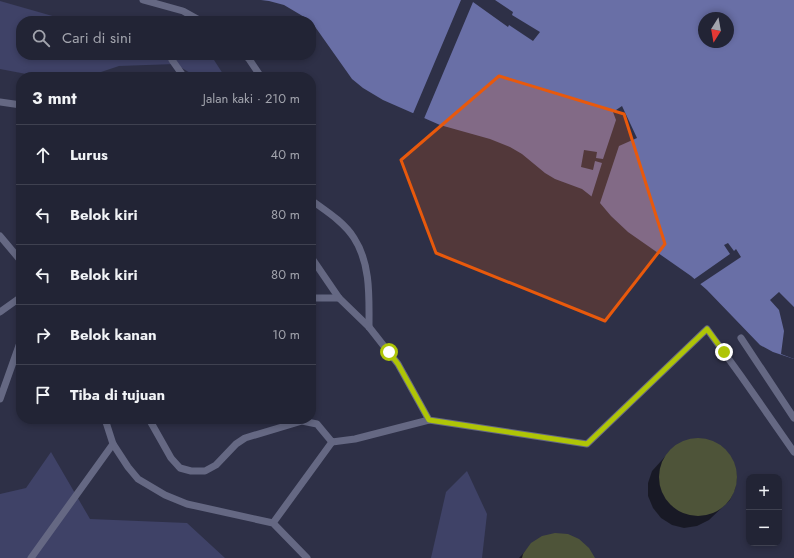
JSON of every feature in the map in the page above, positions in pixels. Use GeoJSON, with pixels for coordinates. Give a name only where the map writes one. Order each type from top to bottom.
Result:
{"type":"FeatureCollection","features":[{"type":"Feature","properties":{"kind":"lane"},"geometry":{"type":"LineString","coordinates":[[143,0],[183,11],[192,16]]}},
{"type":"Feature","properties":{"kind":"lane"},"geometry":{"type":"LineString","coordinates":[[172,60],[180,72]]}},
{"type":"Feature","properties":{"kind":"lane"},"geometry":{"type":"LineString","coordinates":[[250,60],[258,72]]}},
{"type":"Feature","properties":{"kind":"lane"},"geometry":{"type":"LineString","coordinates":[[0,102],[16,104]]}},
{"type":"Feature","properties":{"kind":"lane"},"geometry":{"type":"LineString","coordinates":[[316,204],[336,218],[354,237],[363,256],[369,290],[369,328]]}},
{"type":"Feature","properties":{"kind":"lane"},"geometry":{"type":"LineString","coordinates":[[0,236],[16,255]]}},
{"type":"Feature","properties":{"kind":"lane"},"geometry":{"type":"LineString","coordinates":[[316,264],[339,298],[369,328],[398,364],[429,420]]}},
{"type":"Feature","properties":{"kind":"lane"},"geometry":{"type":"LineString","coordinates":[[316,298],[339,298]]}},
{"type":"Feature","properties":{"kind":"lane"},"geometry":{"type":"LineString","coordinates":[[0,312],[16,301]]}},
{"type":"Feature","properties":{"kind":"lane"},"geometry":{"type":"LineString","coordinates":[[273,524],[332,442],[429,420],[587,444],[707,329],[794,452]]}},
{"type":"Feature","properties":{"kind":"lane"},"geometry":{"type":"LineString","coordinates":[[741,338],[794,418]]}},
{"type":"Feature","properties":{"kind":"lane"},"geometry":{"type":"LineString","coordinates":[[0,399],[16,354]]}},
{"type":"Feature","properties":{"kind":"lane"},"geometry":{"type":"LineString","coordinates":[[107,424],[113,444],[138,479],[165,495],[187,504],[273,524],[307,558]]}},
{"type":"Feature","properties":{"kind":"lane"},"geometry":{"type":"LineString","coordinates":[[152,424],[171,458],[180,468],[190,471],[205,471],[216,465],[236,444],[245,438],[292,424]]}},
{"type":"Feature","properties":{"kind":"lane"},"geometry":{"type":"LineString","coordinates":[[316,424],[332,442]]}},
{"type":"Feature","properties":{"kind":"lane"},"geometry":{"type":"LineString","coordinates":[[30,558],[113,444]]}},
{"type":"Feature","properties":{"kind":"highlighted area"},"geometry":{"type":"Polygon","coordinates":[[[499,76],[624,114],[665,244],[605,321],[436,253],[401,160],[499,76]]]}},
{"type":"Feature","properties":{"kind":"shaded area"},"geometry":{"type":"Polygon","coordinates":[[[261,0],[794,0],[794,359],[773,352],[760,345],[707,290],[691,276],[628,232],[600,203],[582,189],[555,179],[545,173],[522,154],[510,147],[490,139],[440,125],[383,100],[363,88],[352,79],[316,28],[316,16],[303,16],[284,5],[261,0]]]}},
{"type":"Feature","properties":{"kind":"shaded area"},"geometry":{"type":"Polygon","coordinates":[[[0,1],[52,16],[16,16],[16,60],[214,60],[222,72],[189,72],[175,64],[119,66],[101,72],[16,72],[0,69],[0,1]]]}},
{"type":"Feature","properties":{"kind":"shaded area"},"geometry":{"type":"Polygon","coordinates":[[[51,452],[90,519],[187,523],[225,558],[0,558],[0,494],[26,488],[51,452]]]}},
{"type":"Feature","properties":{"kind":"shaded area"},"geometry":{"type":"Polygon","coordinates":[[[467,471],[487,514],[482,558],[431,558],[446,492],[467,471]]]}},
{"type":"Feature","properties":{"kind":"pier"},"geometry":{"type":"Polygon","coordinates":[[[461,0],[495,0],[513,12],[512,15],[540,32],[533,41],[509,25],[508,27],[473,2],[423,121],[412,116],[461,0]]]}},
{"type":"Feature","properties":{"kind":"pier"},"geometry":{"type":"Polygon","coordinates":[[[622,106],[637,138],[619,146],[599,206],[591,198],[602,163],[595,161],[593,170],[581,167],[584,150],[597,152],[596,158],[603,159],[616,120],[613,112],[622,106]]]}},
{"type":"Feature","properties":{"kind":"pier"},"geometry":{"type":"Polygon","coordinates":[[[728,243],[734,251],[736,249],[741,257],[699,285],[693,280],[730,254],[724,245],[728,243]]]}},
{"type":"Feature","properties":{"kind":"pier"},"geometry":{"type":"Polygon","coordinates":[[[779,292],[794,307],[794,359],[781,354],[784,331],[779,310],[770,300],[779,292]]]}},
{"type":"Feature","properties":{"kind":"building"},"geometry":{"type":"Polygon","coordinates":[[[698,438],[713,441],[726,449],[734,462],[737,477],[734,492],[726,505],[713,513],[698,516],[683,513],[670,505],[662,492],[659,477],[662,462],[670,449],[683,441],[698,438]]]}},
{"type":"Feature","properties":{"kind":"building"},"geometry":{"type":"Polygon","coordinates":[[[555,533],[568,534],[579,539],[589,548],[595,558],[522,558],[523,554],[531,543],[542,536],[555,533]]]}},
{"type":"Feature","properties":{"kind":"route"},"geometry":{"type":"LineString","coordinates":[[389,352],[398,364],[429,420],[587,444],[707,329],[724,352]]}}]}
